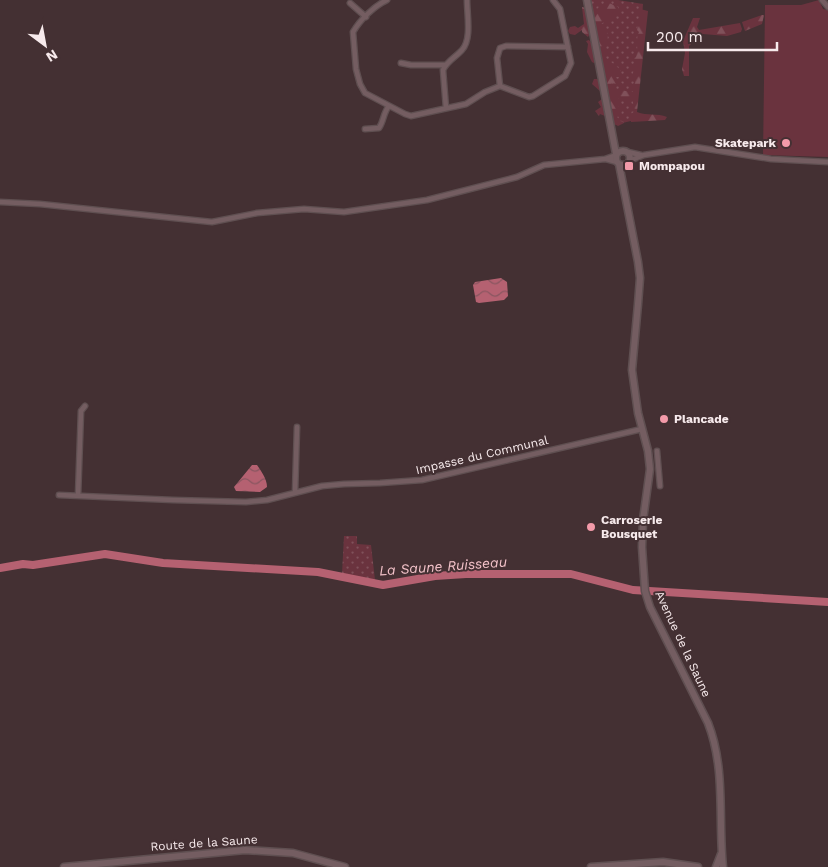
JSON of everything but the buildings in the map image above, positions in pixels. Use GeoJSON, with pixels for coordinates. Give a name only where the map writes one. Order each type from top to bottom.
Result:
{"type":"FeatureCollection","features":[{"type":"Feature","properties":{"kind":"street"},"geometry":{"type":"LineString","coordinates":[[387,0],[382,2],[366,17],[353,32],[356,69],[360,84],[365,93],[412,116],[466,104],[485,92],[500,86],[529,97],[538,94],[565,76],[570,69],[571,63],[560,9],[553,0]]}},
{"type":"Feature","properties":{"kind":"street"},"geometry":{"type":"LineString","coordinates":[[446,108],[443,70],[445,65],[462,51],[468,43],[466,0]]}},
{"type":"Feature","properties":{"kind":"street","name":"Avenue de la Saune"},"geometry":{"type":"LineString","coordinates":[[587,0],[640,278],[632,370],[634,396],[648,452],[650,468],[642,528],[647,598],[708,723],[715,745],[722,822],[723,867]]}},
{"type":"Feature","properties":{"kind":"street"},"geometry":{"type":"LineString","coordinates":[[822,0],[828,7]]}},
{"type":"Feature","properties":{"kind":"street"},"geometry":{"type":"LineString","coordinates":[[350,3],[366,17]]}},
{"type":"Feature","properties":{"kind":"street"},"geometry":{"type":"LineString","coordinates":[[500,86],[497,58],[500,48],[506,46],[568,47]]}},
{"type":"Feature","properties":{"kind":"street"},"geometry":{"type":"LineString","coordinates":[[401,63],[411,65],[445,65]]}},
{"type":"Feature","properties":{"kind":"street"},"geometry":{"type":"LineString","coordinates":[[365,129],[379,128],[382,124],[383,113],[389,106]]}},
{"type":"Feature","properties":{"kind":"street","name":"Avenue de la Saune"},"geometry":{"type":"LineString","coordinates":[[614,138],[626,151]]}},
{"type":"Feature","properties":{"kind":"street"},"geometry":{"type":"LineString","coordinates":[[0,202],[212,222],[256,212],[304,209],[344,212],[427,200],[517,176],[544,165],[605,159],[617,159],[628,162],[644,155],[682,148],[702,147],[772,159],[828,162]]}},
{"type":"Feature","properties":{"kind":"street"},"geometry":{"type":"LineString","coordinates":[[626,151],[644,155]]}},
{"type":"Feature","properties":{"kind":"street"},"geometry":{"type":"LineString","coordinates":[[617,159],[626,151]]}},
{"type":"Feature","properties":{"kind":"street"},"geometry":{"type":"LineString","coordinates":[[626,151],[630,156],[628,162]]}},
{"type":"Feature","properties":{"kind":"street","name":"Avenue de la Saune"},"geometry":{"type":"LineString","coordinates":[[622,179],[628,162]]}},
{"type":"Feature","properties":{"kind":"street"},"geometry":{"type":"LineString","coordinates":[[78,496],[81,411],[85,406]]}},
{"type":"Feature","properties":{"kind":"street"},"geometry":{"type":"LineString","coordinates":[[295,493],[297,427]]}},
{"type":"Feature","properties":{"kind":"street","name":"Impasse du Communal"},"geometry":{"type":"LineString","coordinates":[[59,495],[246,502],[277,499],[316,487],[422,480],[642,429]]}},
{"type":"Feature","properties":{"kind":"street"},"geometry":{"type":"LineString","coordinates":[[657,451],[660,486]]}},
{"type":"Feature","properties":{"kind":"street"},"geometry":{"type":"LineString","coordinates":[[650,468],[659,468]]}},
{"type":"Feature","properties":{"kind":"street","name":"Route de la Saune"},"geometry":{"type":"LineString","coordinates":[[64,867],[244,850],[293,853],[345,867]]}},
{"type":"Feature","properties":{"kind":"street","name":"Avenue de la Saune"},"geometry":{"type":"LineString","coordinates":[[716,867],[722,850]]}},
{"type":"Feature","properties":{"kind":"street"},"geometry":{"type":"LineString","coordinates":[[591,867],[663,862],[698,867]]}},
{"type":"Feature","properties":{"kind":"green space"},"geometry":{"type":"Polygon","coordinates":[[[591,0],[618,0],[643,4],[635,120],[614,125],[591,0]]]}},
{"type":"Feature","properties":{"kind":"green space"},"geometry":{"type":"Polygon","coordinates":[[[819,0],[823,9],[828,10],[828,157],[763,155],[765,5],[801,5],[819,0]]]}},
{"type":"Feature","properties":{"kind":"green space"},"geometry":{"type":"Polygon","coordinates":[[[609,3],[618,7],[619,11],[612,15],[609,21],[599,24],[604,25],[608,34],[608,42],[604,51],[606,58],[621,70],[619,77],[613,77],[623,84],[612,83],[610,86],[612,89],[633,92],[635,82],[632,75],[636,66],[634,58],[637,54],[639,32],[637,30],[640,9],[648,11],[637,112],[667,117],[665,120],[631,122],[631,114],[635,111],[632,98],[621,100],[619,98],[617,101],[618,106],[622,109],[621,114],[617,117],[624,123],[618,126],[611,122],[611,119],[600,114],[599,116],[595,111],[601,107],[598,102],[602,99],[605,100],[606,95],[603,94],[602,89],[600,91],[592,84],[594,79],[602,83],[604,81],[603,67],[605,66],[599,62],[600,52],[595,53],[594,58],[596,61],[594,63],[587,52],[588,44],[586,41],[589,40],[596,47],[592,17],[589,15],[589,28],[591,31],[588,37],[582,30],[575,35],[570,34],[568,31],[570,27],[575,26],[578,28],[584,24],[582,7],[590,9],[591,5],[594,5],[596,10],[599,7],[603,9],[603,4],[609,3]]]}},
{"type":"Feature","properties":{"kind":"green space"},"geometry":{"type":"Polygon","coordinates":[[[764,15],[762,24],[745,31],[742,22],[764,15]]]}},
{"type":"Feature","properties":{"kind":"green space"},"geometry":{"type":"Polygon","coordinates":[[[693,18],[700,18],[697,27],[699,30],[740,23],[742,29],[741,32],[727,36],[703,34],[698,37],[689,46],[689,76],[684,76],[682,69],[685,53],[683,41],[693,18]]]}},
{"type":"Feature","properties":{"kind":"green space"},"geometry":{"type":"Polygon","coordinates":[[[344,536],[357,536],[357,544],[371,545],[375,580],[342,574],[344,536]]]}},
{"type":"Feature","properties":{"kind":"water"},"geometry":{"type":"Polygon","coordinates":[[[501,278],[507,282],[508,296],[504,300],[476,302],[473,285],[475,282],[501,278]]]}},
{"type":"Feature","properties":{"kind":"water"},"geometry":{"type":"Polygon","coordinates":[[[252,465],[257,465],[265,478],[267,487],[260,492],[236,491],[234,487],[252,465]]]}},
{"type":"Feature","properties":{"kind":"waterway","name":"La Saune Ruisseau"},"geometry":{"type":"LineString","coordinates":[[0,568],[105,554],[163,563],[318,572],[383,585],[435,576],[466,574],[571,574],[633,590],[828,602]]}},
{"type":"Feature","properties":{"kind":"place","name":"Skatepark"},"geometry":{"type":"Point","coordinates":[786,143]}},
{"type":"Feature","properties":{"kind":"place","name":"Mompapou"},"geometry":{"type":"Point","coordinates":[629,166]}},
{"type":"Feature","properties":{"kind":"place","name":"Plancade"},"geometry":{"type":"Point","coordinates":[664,419]}},
{"type":"Feature","properties":{"kind":"place","name":"Carroserie Bousquet"},"geometry":{"type":"Point","coordinates":[591,527]}}]}
